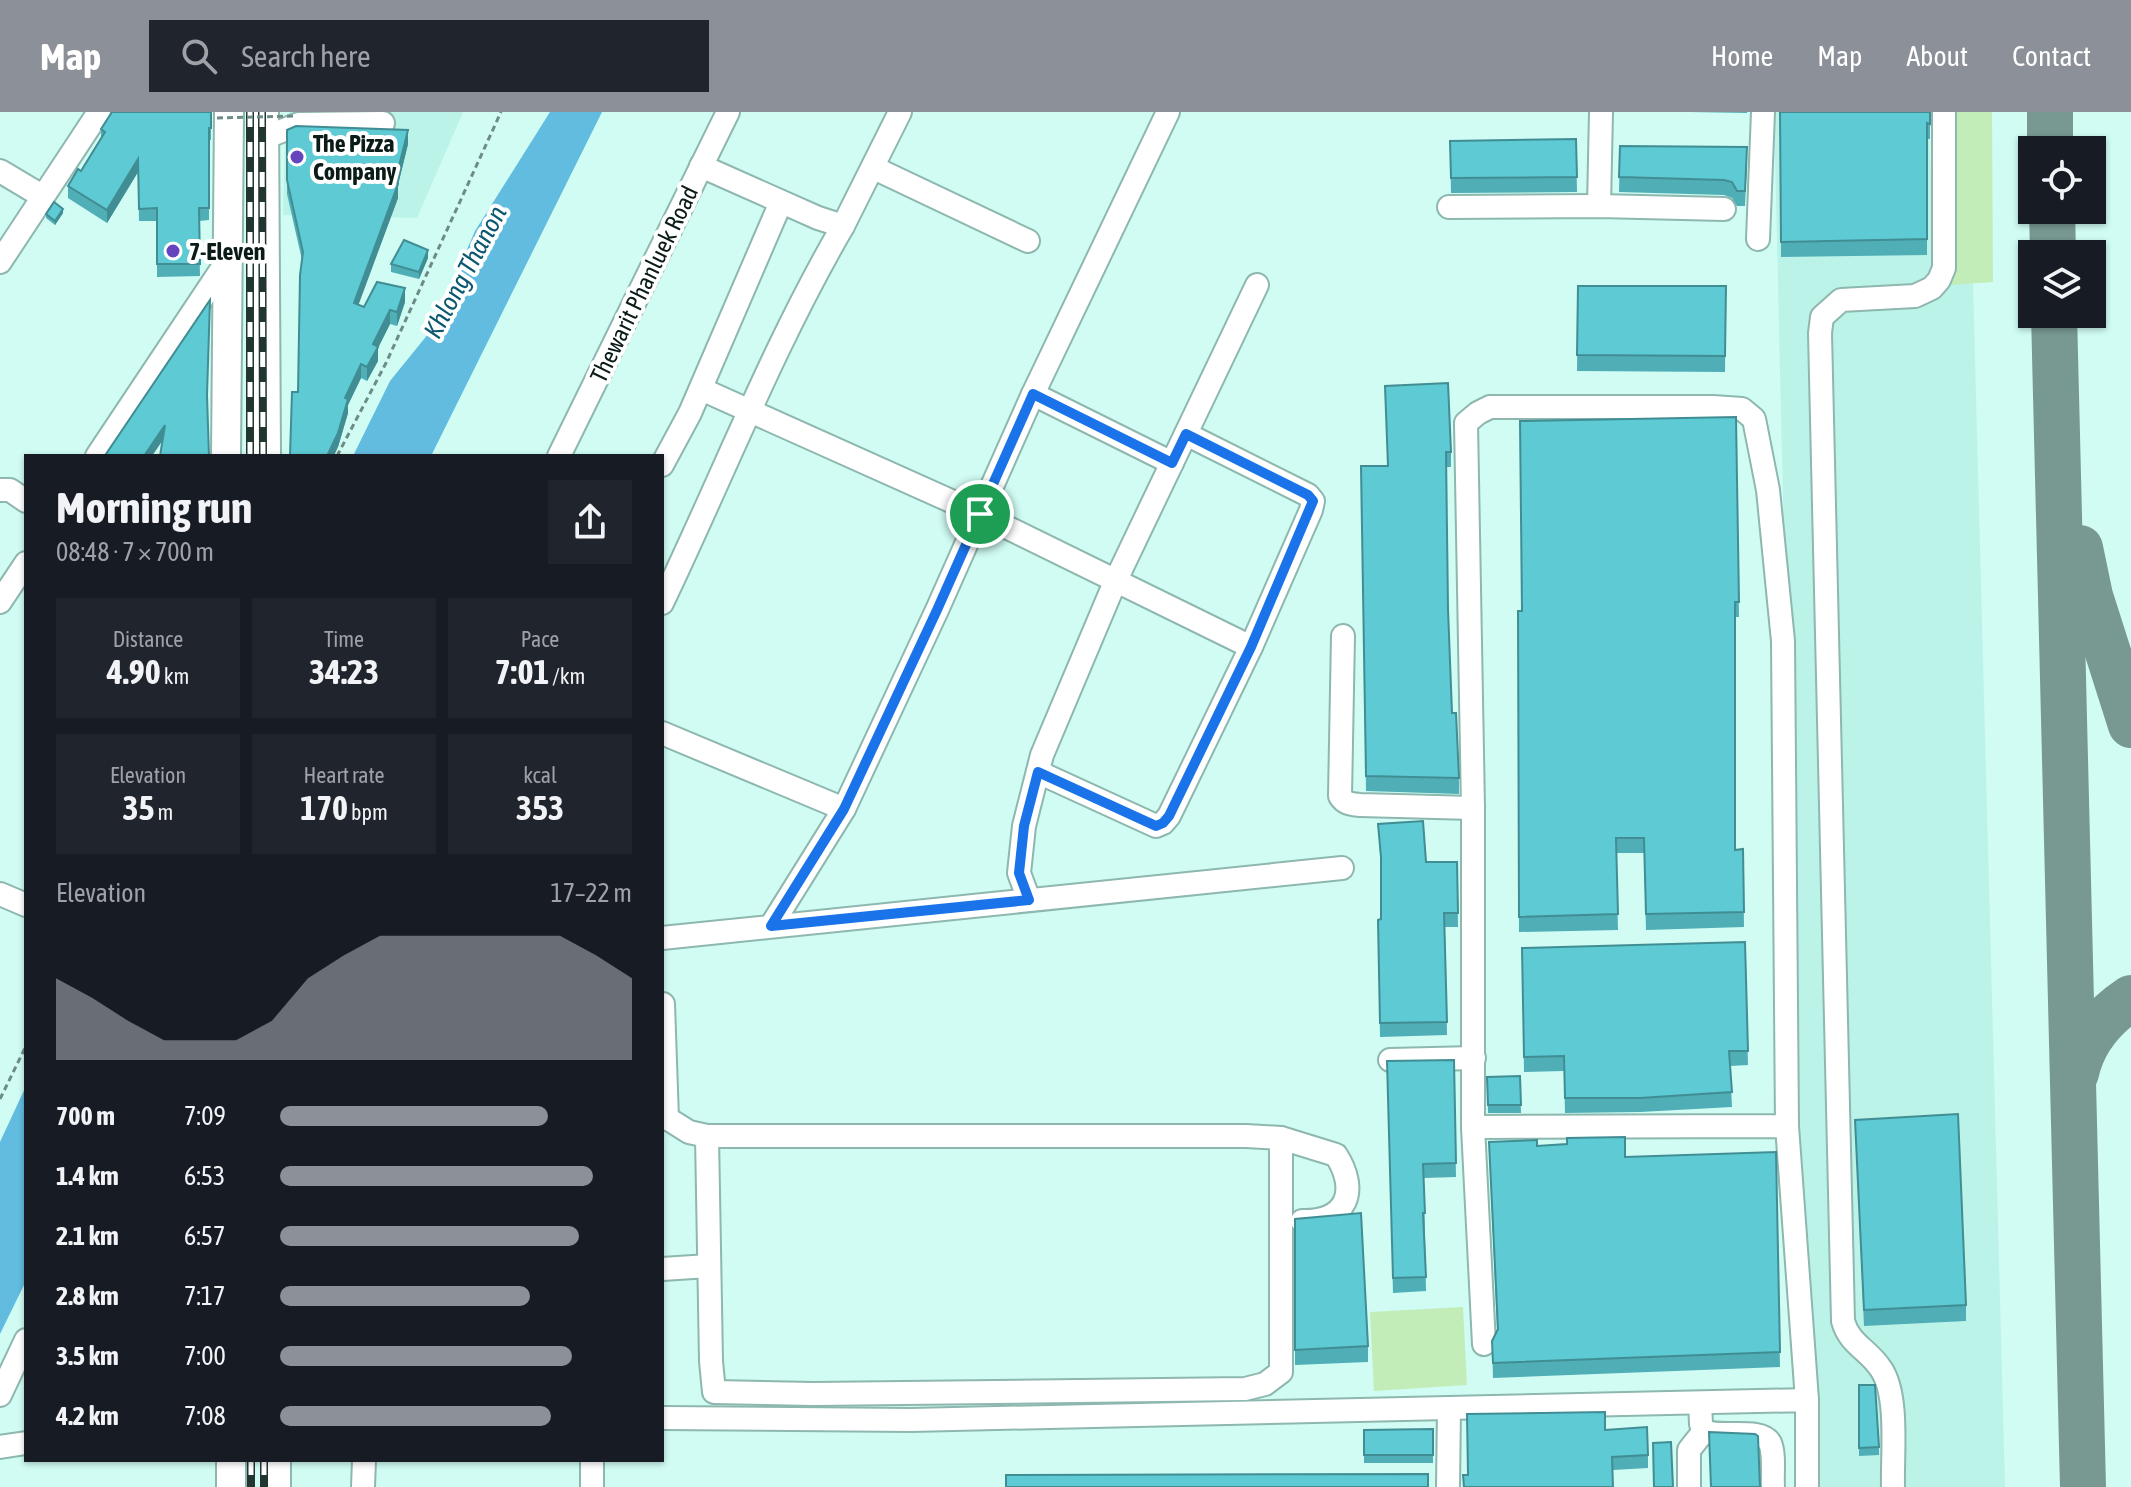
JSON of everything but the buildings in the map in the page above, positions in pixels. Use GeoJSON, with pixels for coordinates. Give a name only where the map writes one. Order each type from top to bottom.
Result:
{"type":"FeatureCollection","features":[{"type":"Feature","properties":{"kind":"main road"},"geometry":{"type":"LineString","coordinates":[[223,115],[227,261],[226,454]]}},
{"type":"Feature","properties":{"kind":"main road"},"geometry":{"type":"LineString","coordinates":[[264,125],[266,454]]}},
{"type":"Feature","properties":{"kind":"main road"},"geometry":{"type":"LineString","coordinates":[[231,1462],[231,1487]]}},
{"type":"Feature","properties":{"kind":"main road"},"geometry":{"type":"LineString","coordinates":[[276,1462],[276,1487]]}},
{"type":"Feature","properties":{"kind":"street"},"geometry":{"type":"LineString","coordinates":[[0,262],[99,112]]}},
{"type":"Feature","properties":{"kind":"street","name":"Thewarit Phanluek Road"},"geometry":{"type":"LineString","coordinates":[[560,454],[728,112]]}},
{"type":"Feature","properties":{"kind":"street"},"geometry":{"type":"LineString","coordinates":[[665,590],[750,409],[900,112]]}},
{"type":"Feature","properties":{"kind":"street"},"geometry":{"type":"LineString","coordinates":[[771,926],[844,809],[1033,394],[1168,112]]}},
{"type":"Feature","properties":{"kind":"street"},"geometry":{"type":"LineString","coordinates":[[1599,206],[1601,112]]}},
{"type":"Feature","properties":{"kind":"street"},"geometry":{"type":"LineString","coordinates":[[1758,239],[1763,112]]}},
{"type":"Feature","properties":{"kind":"street"},"geometry":{"type":"LineString","coordinates":[[1893,1487],[1890,1388],[1875,1360],[1847,1335],[1843,1321],[1820,333],[1822,317],[1841,300],[1915,296],[1932,288],[1939,280],[1944,268],[1944,112]]}},
{"type":"Feature","properties":{"kind":"street"},"geometry":{"type":"LineString","coordinates":[[264,125],[383,123]]}},
{"type":"Feature","properties":{"kind":"street"},"geometry":{"type":"LineString","coordinates":[[701,166],[843,226]]}},
{"type":"Feature","properties":{"kind":"street"},"geometry":{"type":"LineString","coordinates":[[874,168],[1028,241]]}},
{"type":"Feature","properties":{"kind":"street"},"geometry":{"type":"LineString","coordinates":[[0,171],[42,196]]}},
{"type":"Feature","properties":{"kind":"street"},"geometry":{"type":"LineString","coordinates":[[664,461],[701,389],[781,202]]}},
{"type":"Feature","properties":{"kind":"street"},"geometry":{"type":"LineString","coordinates":[[1449,207],[1724,209]]}},
{"type":"Feature","properties":{"kind":"street"},"geometry":{"type":"LineString","coordinates":[[98,454],[227,261]]}},
{"type":"Feature","properties":{"kind":"street"},"geometry":{"type":"LineString","coordinates":[[1029,900],[1019,873],[1024,826],[1042,755],[1115,582],[1257,285]]}},
{"type":"Feature","properties":{"kind":"street"},"geometry":{"type":"LineString","coordinates":[[701,389],[980,514],[1251,647]]}},
{"type":"Feature","properties":{"kind":"street"},"geometry":{"type":"LineString","coordinates":[[1033,394],[1172,463]]}},
{"type":"Feature","properties":{"kind":"street"},"geometry":{"type":"LineString","coordinates":[[1484,1344],[1473,1127],[1473,808],[1466,423],[1490,407],[1742,409],[1754,419],[1768,490],[1783,641],[1787,1126],[1807,1400],[1807,1487]]}},
{"type":"Feature","properties":{"kind":"street"},"geometry":{"type":"LineString","coordinates":[[1038,772],[1156,826],[1163,823],[1251,647],[1313,501],[1308,495],[1186,434]]}},
{"type":"Feature","properties":{"kind":"street"},"geometry":{"type":"LineString","coordinates":[[0,490],[10,490],[24,500]]}},
{"type":"Feature","properties":{"kind":"street"},"geometry":{"type":"LineString","coordinates":[[0,602],[24,566]]}},
{"type":"Feature","properties":{"kind":"street"},"geometry":{"type":"LineString","coordinates":[[1343,636],[1342,800],[1360,805],[1473,808]]}},
{"type":"Feature","properties":{"kind":"street"},"geometry":{"type":"LineString","coordinates":[[664,734],[844,809]]}},
{"type":"Feature","properties":{"kind":"street"},"geometry":{"type":"LineString","coordinates":[[664,938],[1342,868]]}},
{"type":"Feature","properties":{"kind":"street"},"geometry":{"type":"LineString","coordinates":[[0,894],[24,904]]}},
{"type":"Feature","properties":{"kind":"street"},"geometry":{"type":"LineString","coordinates":[[1390,1060],[1474,1058]]}},
{"type":"Feature","properties":{"kind":"street"},"geometry":{"type":"LineString","coordinates":[[664,1060],[665,1117],[689,1132],[707,1136],[1135,1135],[1281,1138],[1336,1155],[1344,1167],[1348,1192],[1342,1209],[1329,1217],[1312,1221],[1281,1220]]}},
{"type":"Feature","properties":{"kind":"street"},"geometry":{"type":"LineString","coordinates":[[1473,1127],[1787,1126]]}},
{"type":"Feature","properties":{"kind":"street"},"geometry":{"type":"LineString","coordinates":[[707,1136],[711,1361],[717,1418]]}},
{"type":"Feature","properties":{"kind":"street"},"geometry":{"type":"LineString","coordinates":[[714,1392],[813,1394],[1245,1389],[1265,1384],[1281,1372],[1281,1138]]}},
{"type":"Feature","properties":{"kind":"street"},"geometry":{"type":"LineString","coordinates":[[664,1269],[709,1266]]}},
{"type":"Feature","properties":{"kind":"street"},"geometry":{"type":"LineString","coordinates":[[0,1395],[24,1344]]}},
{"type":"Feature","properties":{"kind":"street"},"geometry":{"type":"LineString","coordinates":[[664,1418],[911,1420],[1807,1400]]}},
{"type":"Feature","properties":{"kind":"street"},"geometry":{"type":"LineString","coordinates":[[1700,1403],[1701,1424],[1704,1431],[1711,1435],[1765,1437],[1771,1445],[1773,1487]]}},
{"type":"Feature","properties":{"kind":"street"},"geometry":{"type":"LineString","coordinates":[[1448,1487],[1449,1408]]}},
{"type":"Feature","properties":{"kind":"street"},"geometry":{"type":"LineString","coordinates":[[1689,1487],[1689,1450],[1704,1431]]}},
{"type":"Feature","properties":{"kind":"street"},"geometry":{"type":"LineString","coordinates":[[0,1447],[24,1443]]}},
{"type":"Feature","properties":{"kind":"street"},"geometry":{"type":"LineString","coordinates":[[363,1487],[364,1462]]}},
{"type":"Feature","properties":{"kind":"street"},"geometry":{"type":"LineString","coordinates":[[592,1462],[592,1487]]}},
{"type":"Feature","properties":{"kind":"path"},"geometry":{"type":"LineString","coordinates":[[338,454],[386,363],[501,112]]}},
{"type":"Feature","properties":{"kind":"path"},"geometry":{"type":"LineString","coordinates":[[223,115],[293,116]]}},
{"type":"Feature","properties":{"kind":"path"},"geometry":{"type":"LineString","coordinates":[[0,1099],[24,1050]]}},
{"type":"Feature","properties":{"kind":"shaded area"},"geometry":{"type":"Polygon","coordinates":[[[289,112],[463,112],[417,218],[283,215],[285,136],[289,112]]]}},
{"type":"Feature","properties":{"kind":"shaded area"},"geometry":{"type":"Polygon","coordinates":[[[1774,112],[1928,112],[1936,272],[1973,284],[2005,1487],[1806,1487],[1774,112]]]}},
{"type":"Feature","properties":{"kind":"shaded area"},"geometry":{"type":"Polygon","coordinates":[[[1953,112],[1992,112],[1993,282],[1951,285],[1955,266],[1953,112]]]}},
{"type":"Feature","properties":{"kind":"shaded area"},"geometry":{"type":"Polygon","coordinates":[[[1463,1307],[1467,1385],[1374,1391],[1370,1312],[1463,1307]]]}},
{"type":"Feature","properties":{"kind":"water","name":"Khlong Thanon"},"geometry":{"type":"Polygon","coordinates":[[[550,112],[602,112],[432,454],[354,454],[390,381],[433,328],[475,231],[550,112]]]}},
{"type":"Feature","properties":{"kind":"water"},"geometry":{"type":"Polygon","coordinates":[[[24,1090],[24,1285],[0,1334],[0,1142],[24,1090]]]}},
{"type":"Feature","properties":{"kind":"taxiway"},"geometry":{"type":"LineString","coordinates":[[2050,112],[2050,136]]}},
{"type":"Feature","properties":{"kind":"taxiway"},"geometry":{"type":"LineString","coordinates":[[2052,224],[2053,240]]}},
{"type":"Feature","properties":{"kind":"taxiway"},"geometry":{"type":"LineString","coordinates":[[2054,328],[2083,1487]]}},
{"type":"Feature","properties":{"kind":"taxiway"},"geometry":{"type":"LineString","coordinates":[[2080,548],[2090,596],[2131,725]]}},
{"type":"Feature","properties":{"kind":"taxiway"},"geometry":{"type":"LineString","coordinates":[[2076,1073],[2084,1050],[2096,1030],[2131,998]]}},
{"type":"Feature","properties":{"kind":"railway"},"geometry":{"type":"LineString","coordinates":[[250,112],[250,454]]}},
{"type":"Feature","properties":{"kind":"railway"},"geometry":{"type":"LineString","coordinates":[[262,112],[263,454]]}},
{"type":"Feature","properties":{"kind":"railway"},"geometry":{"type":"LineString","coordinates":[[251,1462],[251,1487]]}},
{"type":"Feature","properties":{"kind":"railway"},"geometry":{"type":"LineString","coordinates":[[264,1462],[264,1487]]}},
{"type":"Feature","properties":{"kind":"place","name":"The Pizza Company"},"geometry":{"type":"Point","coordinates":[297,157]}},
{"type":"Feature","properties":{"kind":"place","name":"7-Eleven"},"geometry":{"type":"Point","coordinates":[173,251]}},
{"type":"Feature","properties":{"kind":"route"},"geometry":{"type":"LineString","coordinates":[[1033,394],[1172,463],[1186,434],[1308,495],[1313,501],[1251,647],[1163,823],[1156,826],[1038,772],[1024,826],[1019,873],[1029,900],[771,926],[844,809],[980,514],[1033,394]]}}]}
